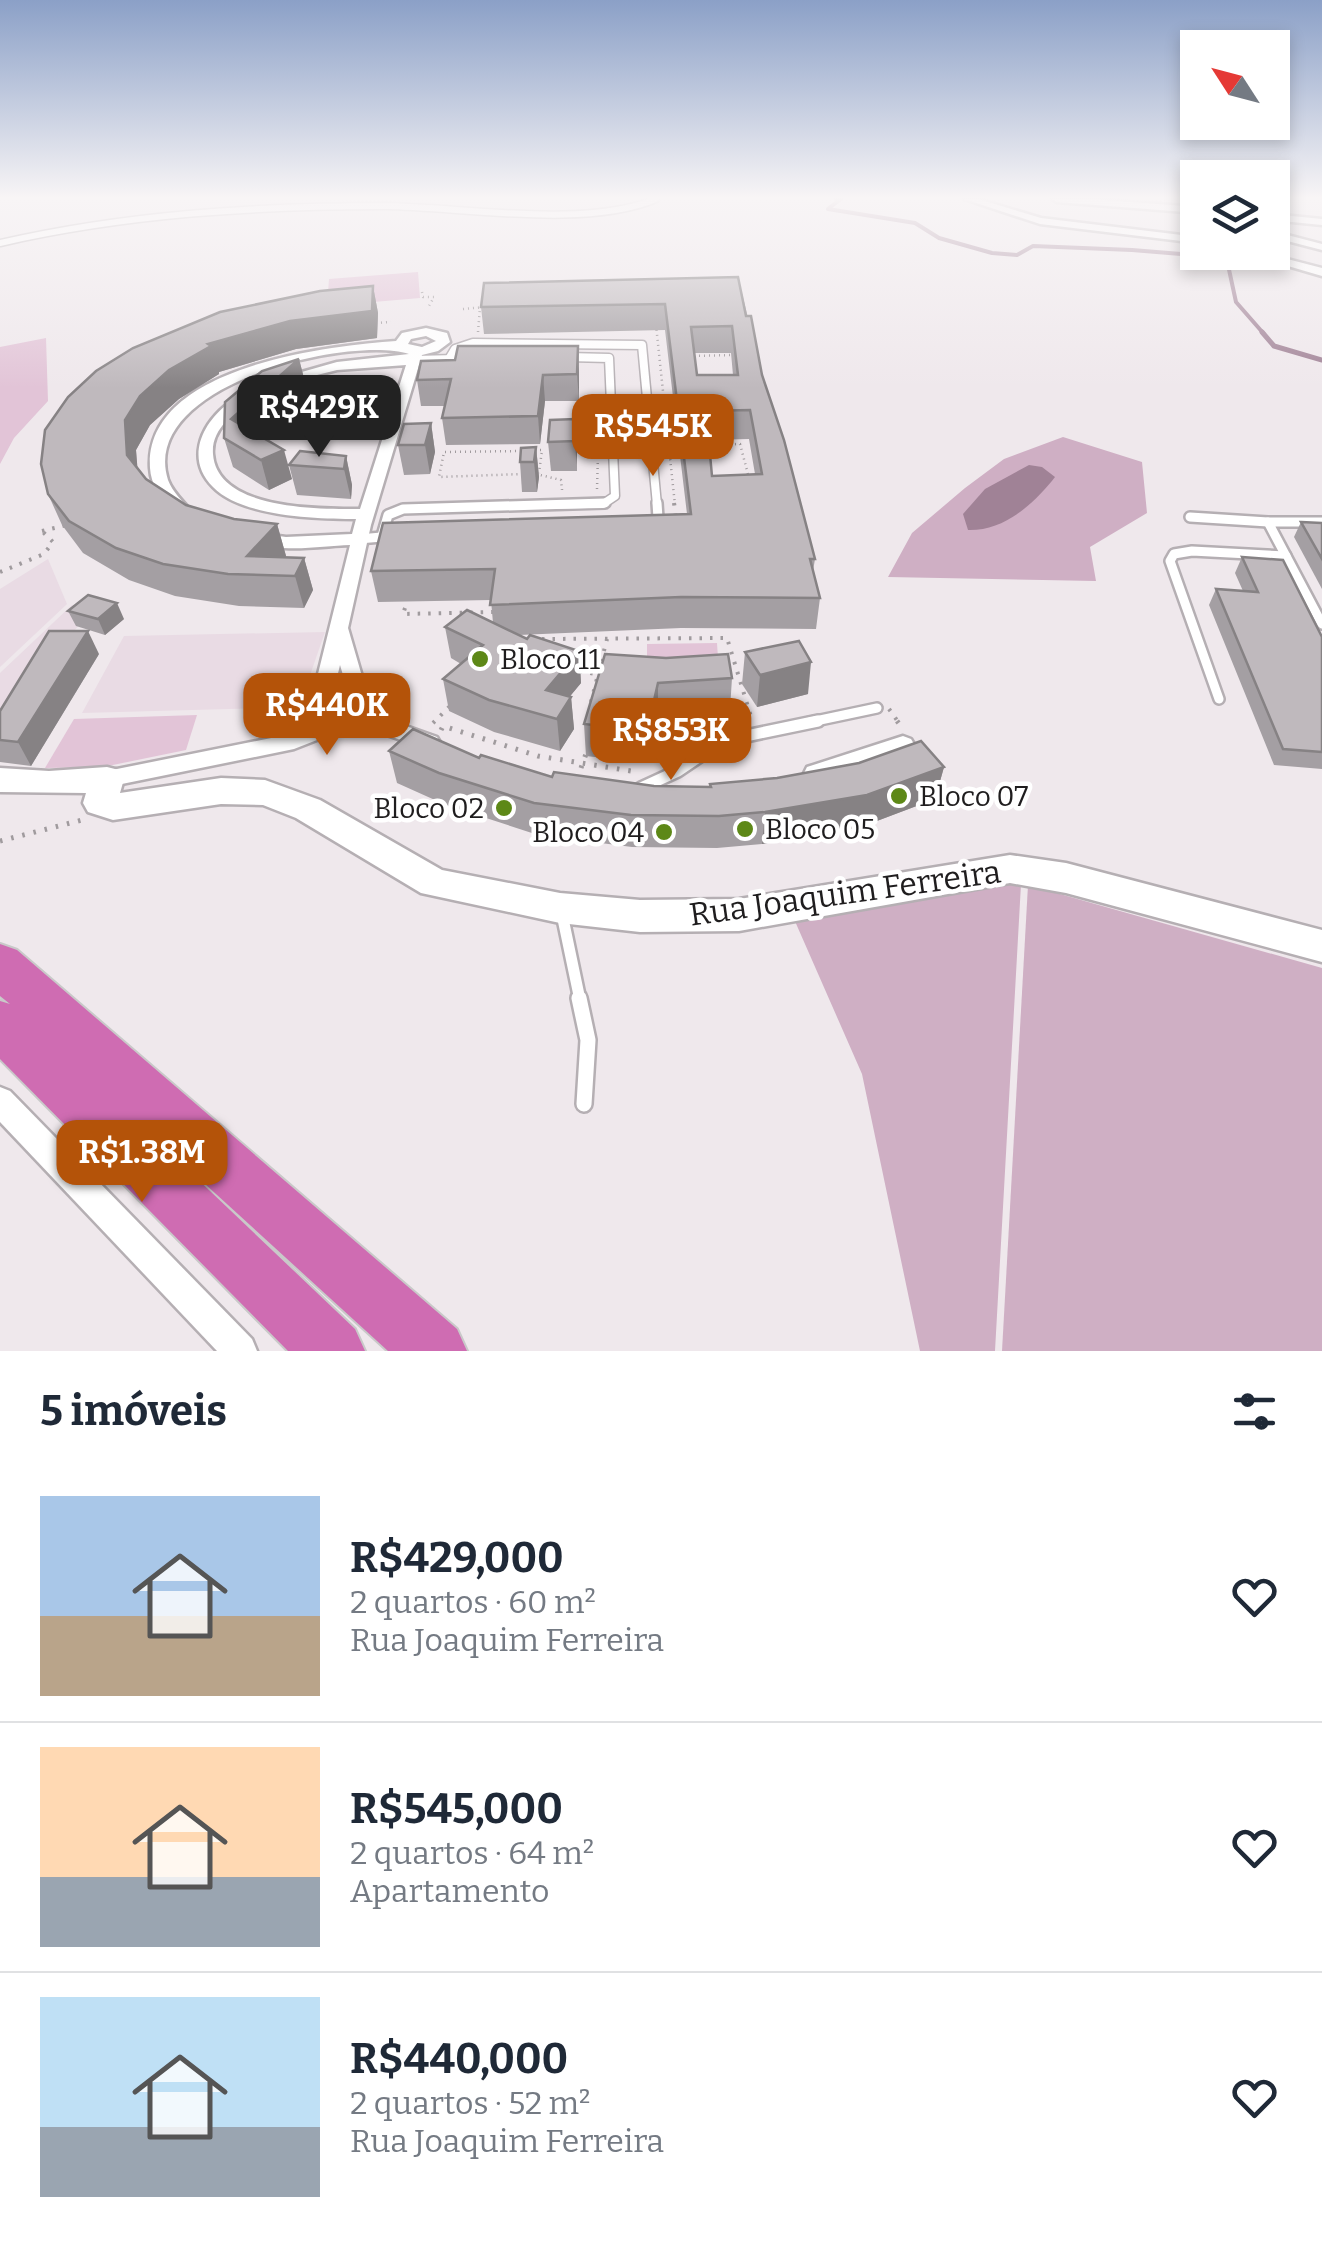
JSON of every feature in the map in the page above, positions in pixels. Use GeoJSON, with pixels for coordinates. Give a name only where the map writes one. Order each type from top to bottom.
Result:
{"type":"FeatureCollection","features":[{"type":"Feature","properties":{"kind":"highway"},"geometry":{"type":"LineString","coordinates":[[0,965],[435,1351]]}},
{"type":"Feature","properties":{"kind":"highway"},"geometry":{"type":"LineString","coordinates":[[0,1024],[332,1351]]}},
{"type":"Feature","properties":{"kind":"street"},"geometry":{"type":"LineString","coordinates":[[1290,264],[1322,272]]}},
{"type":"Feature","properties":{"kind":"street"},"geometry":{"type":"LineString","coordinates":[[366,514],[292,511],[252,503],[210,476],[204,463],[205,446],[211,430],[229,410],[275,382],[337,366],[415,356],[436,348],[444,339],[438,334],[420,333],[407,336],[400,345]]}},
{"type":"Feature","properties":{"kind":"street"},"geometry":{"type":"LineString","coordinates":[[197,518],[171,501],[156,466],[167,430],[198,398],[240,375],[334,350],[400,345],[415,356]]}},
{"type":"Feature","properties":{"kind":"street"},"geometry":{"type":"LineString","coordinates":[[294,742],[304,735],[319,708],[359,539],[415,356]]}},
{"type":"Feature","properties":{"kind":"street"},"geometry":{"type":"LineString","coordinates":[[243,534],[286,542],[359,539]]}},
{"type":"Feature","properties":{"kind":"street"},"geometry":{"type":"LineString","coordinates":[[340,629],[361,701],[382,726]]}},
{"type":"Feature","properties":{"kind":"street"},"geometry":{"type":"LineString","coordinates":[[319,708],[339,692],[361,701]]}},
{"type":"Feature","properties":{"kind":"street"},"geometry":{"type":"LineString","coordinates":[[0,780],[49,783],[106,778],[294,742],[355,717],[361,701]]}},
{"type":"Feature","properties":{"kind":"street"},"geometry":{"type":"LineString","coordinates":[[319,708],[326,723],[382,726],[455,741]]}},
{"type":"Feature","properties":{"kind":"street"},"geometry":{"type":"LineString","coordinates":[[792,779],[832,769],[905,739]]}},
{"type":"Feature","properties":{"kind":"street"},"geometry":{"type":"LineString","coordinates":[[627,777],[694,787]]}},
{"type":"Feature","properties":{"kind":"street","name":"Rua Joaquim Ferreira"},"geometry":{"type":"LineString","coordinates":[[106,778],[100,803],[113,808],[220,791],[265,794],[308,810],[434,882],[560,908],[640,916],[739,915],[1010,869],[1066,878],[1322,946]]}},
{"type":"Feature","properties":{"kind":"street"},"geometry":{"type":"LineString","coordinates":[[0,1102],[240,1351]]}},
{"type":"Feature","properties":{"kind":"lane"},"geometry":{"type":"LineString","coordinates":[[450,359],[455,349],[473,343],[642,345],[658,518],[642,527]]}},
{"type":"Feature","properties":{"kind":"lane"},"geometry":{"type":"LineString","coordinates":[[415,356],[469,359]]}},
{"type":"Feature","properties":{"kind":"lane"},"geometry":{"type":"LineString","coordinates":[[382,537],[386,518],[404,509],[612,501],[615,496],[609,358],[564,357]]}},
{"type":"Feature","properties":{"kind":"lane"},"geometry":{"type":"LineString","coordinates":[[1190,517],[1322,522]]}},
{"type":"Feature","properties":{"kind":"lane"},"geometry":{"type":"LineString","coordinates":[[1268,522],[1322,624]]}},
{"type":"Feature","properties":{"kind":"lane"},"geometry":{"type":"LineString","coordinates":[[359,539],[400,536]]}},
{"type":"Feature","properties":{"kind":"lane"},"geometry":{"type":"LineString","coordinates":[[1218,699],[1170,560],[1174,554],[1192,551],[1286,556]]}},
{"type":"Feature","properties":{"kind":"lane"},"geometry":{"type":"LineString","coordinates":[[627,777],[678,771],[722,741],[882,707]]}},
{"type":"Feature","properties":{"kind":"lane"},"geometry":{"type":"LineString","coordinates":[[560,908],[588,1040],[584,1104]]}},
{"type":"Feature","properties":{"kind":"path"},"geometry":{"type":"LineString","coordinates":[[422,292],[423,297],[434,297],[430,306]]}},
{"type":"Feature","properties":{"kind":"path"},"geometry":{"type":"LineString","coordinates":[[477,337],[480,307]]}},
{"type":"Feature","properties":{"kind":"path"},"geometry":{"type":"LineString","coordinates":[[462,309],[493,307]]}},
{"type":"Feature","properties":{"kind":"path"},"geometry":{"type":"LineString","coordinates":[[655,318],[676,473],[677,533]]}},
{"type":"Feature","properties":{"kind":"path"},"geometry":{"type":"LineString","coordinates":[[685,356],[732,354]]}},
{"type":"Feature","properties":{"kind":"path"},"geometry":{"type":"LineString","coordinates":[[659,356],[672,356]]}},
{"type":"Feature","properties":{"kind":"path"},"geometry":{"type":"LineString","coordinates":[[327,375],[329,394]]}},
{"type":"Feature","properties":{"kind":"path"},"geometry":{"type":"LineString","coordinates":[[304,423],[276,423],[306,400],[361,389],[357,396]]}},
{"type":"Feature","properties":{"kind":"path"},"geometry":{"type":"LineString","coordinates":[[275,406],[290,410]]}},
{"type":"Feature","properties":{"kind":"path"},"geometry":{"type":"LineString","coordinates":[[597,494],[598,439]]}},
{"type":"Feature","properties":{"kind":"path"},"geometry":{"type":"LineString","coordinates":[[700,442],[752,443]]}},
{"type":"Feature","properties":{"kind":"path"},"geometry":{"type":"LineString","coordinates":[[740,444],[750,484]]}},
{"type":"Feature","properties":{"kind":"path"},"geometry":{"type":"LineString","coordinates":[[539,474],[542,450],[469,450],[444,452],[438,477],[539,474],[560,480],[562,495]]}},
{"type":"Feature","properties":{"kind":"path"},"geometry":{"type":"LineString","coordinates":[[541,460],[551,460]]}},
{"type":"Feature","properties":{"kind":"path"},"geometry":{"type":"LineString","coordinates":[[434,466],[441,465]]}},
{"type":"Feature","properties":{"kind":"path"},"geometry":{"type":"LineString","coordinates":[[747,470],[754,470]]}},
{"type":"Feature","properties":{"kind":"path"},"geometry":{"type":"LineString","coordinates":[[0,572],[44,554],[54,542],[42,531],[80,522]]}},
{"type":"Feature","properties":{"kind":"path"},"geometry":{"type":"LineString","coordinates":[[404,608],[403,614],[500,612]]}},
{"type":"Feature","properties":{"kind":"path"},"geometry":{"type":"LineString","coordinates":[[691,623],[691,638]]}},
{"type":"Feature","properties":{"kind":"path"},"geometry":{"type":"LineString","coordinates":[[527,640],[727,638],[753,723]]}},
{"type":"Feature","properties":{"kind":"path"},"geometry":{"type":"LineString","coordinates":[[552,650],[567,639]]}},
{"type":"Feature","properties":{"kind":"path"},"geometry":{"type":"LineString","coordinates":[[588,712],[607,639]]}},
{"type":"Feature","properties":{"kind":"path"},"geometry":{"type":"LineString","coordinates":[[733,657],[747,656]]}},
{"type":"Feature","properties":{"kind":"path"},"geometry":{"type":"LineString","coordinates":[[563,667],[612,676]]}},
{"type":"Feature","properties":{"kind":"path"},"geometry":{"type":"LineString","coordinates":[[725,677],[751,674]]}},
{"type":"Feature","properties":{"kind":"path"},"geometry":{"type":"LineString","coordinates":[[452,704],[426,730],[438,733],[444,726],[455,741],[531,752],[627,777]]}},
{"type":"Feature","properties":{"kind":"path"},"geometry":{"type":"LineString","coordinates":[[882,707],[905,739]]}},
{"type":"Feature","properties":{"kind":"path"},"geometry":{"type":"LineString","coordinates":[[738,724],[767,721]]}},
{"type":"Feature","properties":{"kind":"path"},"geometry":{"type":"LineString","coordinates":[[455,741],[463,725]]}},
{"type":"Feature","properties":{"kind":"path"},"geometry":{"type":"LineString","coordinates":[[581,768],[587,750]]}},
{"type":"Feature","properties":{"kind":"path"},"geometry":{"type":"LineString","coordinates":[[0,841],[72,825]]}},
{"type":"Feature","properties":{"kind":"shaded area"},"geometry":{"type":"Polygon","coordinates":[[[418,272],[420,298],[327,306],[329,279],[418,272]]]}},
{"type":"Feature","properties":{"kind":"shaded area"},"geometry":{"type":"Polygon","coordinates":[[[46,338],[48,401],[14,438],[0,464],[0,347],[46,338]]]}},
{"type":"Feature","properties":{"kind":"shaded area"},"geometry":{"type":"Polygon","coordinates":[[[344,390],[355,397],[347,403],[352,404],[341,430],[305,431],[317,404],[333,404],[329,396],[344,390]]]}},
{"type":"Feature","properties":{"kind":"shaded area"},"geometry":{"type":"Polygon","coordinates":[[[1063,437],[1142,462],[1147,513],[1090,547],[1096,581],[888,577],[912,533],[965,488],[1004,459],[1063,437]]]}},
{"type":"Feature","properties":{"kind":"shaded area"},"geometry":{"type":"Polygon","coordinates":[[[1029,465],[1042,467],[1055,477],[1038,497],[1006,521],[968,530],[963,514],[985,489],[1029,465]]]}},
{"type":"Feature","properties":{"kind":"shaded area"},"geometry":{"type":"Polygon","coordinates":[[[48,559],[67,604],[0,667],[0,589],[48,559]]]}},
{"type":"Feature","properties":{"kind":"shaded area"},"geometry":{"type":"Polygon","coordinates":[[[72,605],[92,610],[50,659],[0,752],[0,673],[72,605]]]}},
{"type":"Feature","properties":{"kind":"shaded area"},"geometry":{"type":"Polygon","coordinates":[[[325,632],[299,707],[82,713],[124,636],[325,632]]]}},
{"type":"Feature","properties":{"kind":"shaded area"},"geometry":{"type":"Polygon","coordinates":[[[717,643],[719,673],[647,674],[647,644],[717,643]]]}},
{"type":"Feature","properties":{"kind":"shaded area"},"geometry":{"type":"Polygon","coordinates":[[[197,715],[186,750],[103,767],[45,768],[74,719],[197,715]]]}},
{"type":"Feature","properties":{"kind":"shaded area"},"geometry":{"type":"Polygon","coordinates":[[[1021,884],[995,1351],[920,1351],[862,1074],[794,919],[973,888],[1021,884]]]}},
{"type":"Feature","properties":{"kind":"shaded area"},"geometry":{"type":"Polygon","coordinates":[[[1028,885],[1322,968],[1322,1351],[1002,1351],[1028,885]]]}},
{"type":"Feature","properties":{"kind":"building"},"geometry":{"type":"Polygon","coordinates":[[[738,277],[815,559],[810,559],[820,598],[681,597],[490,605],[495,569],[371,571],[383,523],[691,514],[665,304],[481,307],[484,283],[738,277]],[[732,326],[691,327],[697,375],[738,375],[732,326]],[[750,410],[706,411],[712,476],[762,474],[750,410]]]}},
{"type":"Feature","properties":{"kind":"building"},"geometry":{"type":"Polygon","coordinates":[[[373,286],[372,311],[290,321],[208,344],[211,346],[169,370],[140,396],[125,420],[127,455],[146,479],[186,505],[234,519],[277,524],[247,556],[304,558],[295,576],[228,574],[163,564],[116,548],[69,521],[48,494],[41,464],[45,430],[68,397],[96,371],[133,348],[220,312],[320,291],[373,286]]]}},
{"type":"Feature","properties":{"kind":"building"},"geometry":{"type":"Polygon","coordinates":[[[458,346],[578,346],[577,374],[543,375],[538,416],[442,418],[451,379],[417,380],[421,361],[455,360],[458,346]]]}},
{"type":"Feature","properties":{"kind":"building"},"geometry":{"type":"Polygon","coordinates":[[[299,359],[231,419],[284,450],[261,460],[224,438],[225,402],[262,371],[299,359]]]}},
{"type":"Feature","properties":{"kind":"building"},"geometry":{"type":"Polygon","coordinates":[[[360,377],[381,377],[375,394],[353,395],[360,377]]]}},
{"type":"Feature","properties":{"kind":"building"},"geometry":{"type":"Polygon","coordinates":[[[575,419],[575,441],[548,442],[550,420],[575,419]]]}},
{"type":"Feature","properties":{"kind":"building"},"geometry":{"type":"Polygon","coordinates":[[[431,423],[425,445],[398,445],[404,424],[431,423]]]}},
{"type":"Feature","properties":{"kind":"building"},"geometry":{"type":"Polygon","coordinates":[[[536,447],[534,462],[520,462],[521,448],[536,447]]]}},
{"type":"Feature","properties":{"kind":"building"},"geometry":{"type":"Polygon","coordinates":[[[300,451],[346,456],[344,469],[289,465],[300,451]]]}},
{"type":"Feature","properties":{"kind":"building"},"geometry":{"type":"Polygon","coordinates":[[[1301,522],[1322,523],[1322,559],[1301,522]]]}},
{"type":"Feature","properties":{"kind":"building"},"geometry":{"type":"Polygon","coordinates":[[[1242,557],[1283,560],[1322,637],[1322,752],[1283,749],[1216,589],[1258,592],[1242,557]]]}},
{"type":"Feature","properties":{"kind":"building"},"geometry":{"type":"Polygon","coordinates":[[[88,595],[117,603],[98,619],[68,611],[88,595]]]}},
{"type":"Feature","properties":{"kind":"building"},"geometry":{"type":"Polygon","coordinates":[[[467,610],[527,639],[530,635],[579,651],[546,690],[571,697],[557,719],[489,700],[443,679],[483,645],[445,627],[467,610]]]}},
{"type":"Feature","properties":{"kind":"building"},"geometry":{"type":"Polygon","coordinates":[[[49,631],[88,631],[18,742],[0,740],[0,711],[49,631]]]}},
{"type":"Feature","properties":{"kind":"building"},"geometry":{"type":"Polygon","coordinates":[[[799,641],[811,662],[760,675],[745,652],[799,641]]]}},
{"type":"Feature","properties":{"kind":"building"},"geometry":{"type":"Polygon","coordinates":[[[605,654],[666,658],[728,654],[732,678],[658,683],[647,731],[584,724],[605,654]]]}},
{"type":"Feature","properties":{"kind":"building"},"geometry":{"type":"Polygon","coordinates":[[[413,729],[479,758],[481,755],[552,777],[554,772],[654,786],[711,787],[710,784],[777,778],[859,763],[921,741],[944,767],[867,795],[765,812],[631,815],[534,803],[439,773],[389,751],[413,729]]]}},
{"type":"Feature","properties":{"kind":"waterway"},"geometry":{"type":"LineString","coordinates":[[1215,262],[1228,265],[1236,302],[1264,334]]}},
{"type":"Feature","properties":{"kind":"waterway"},"geometry":{"type":"LineString","coordinates":[[1262,332],[1274,346],[1322,360]]}},
{"type":"Feature","properties":{"kind":"place","name":"Bloco 11"},"geometry":{"type":"Point","coordinates":[480,659]}},
{"type":"Feature","properties":{"kind":"place","name":"Bloco 07"},"geometry":{"type":"Point","coordinates":[899,796]}},
{"type":"Feature","properties":{"kind":"place","name":"Bloco 02"},"geometry":{"type":"Point","coordinates":[504,808]}},
{"type":"Feature","properties":{"kind":"place","name":"Bloco 05"},"geometry":{"type":"Point","coordinates":[745,829]}},
{"type":"Feature","properties":{"kind":"place","name":"Bloco 04"},"geometry":{"type":"Point","coordinates":[664,832]}}]}
